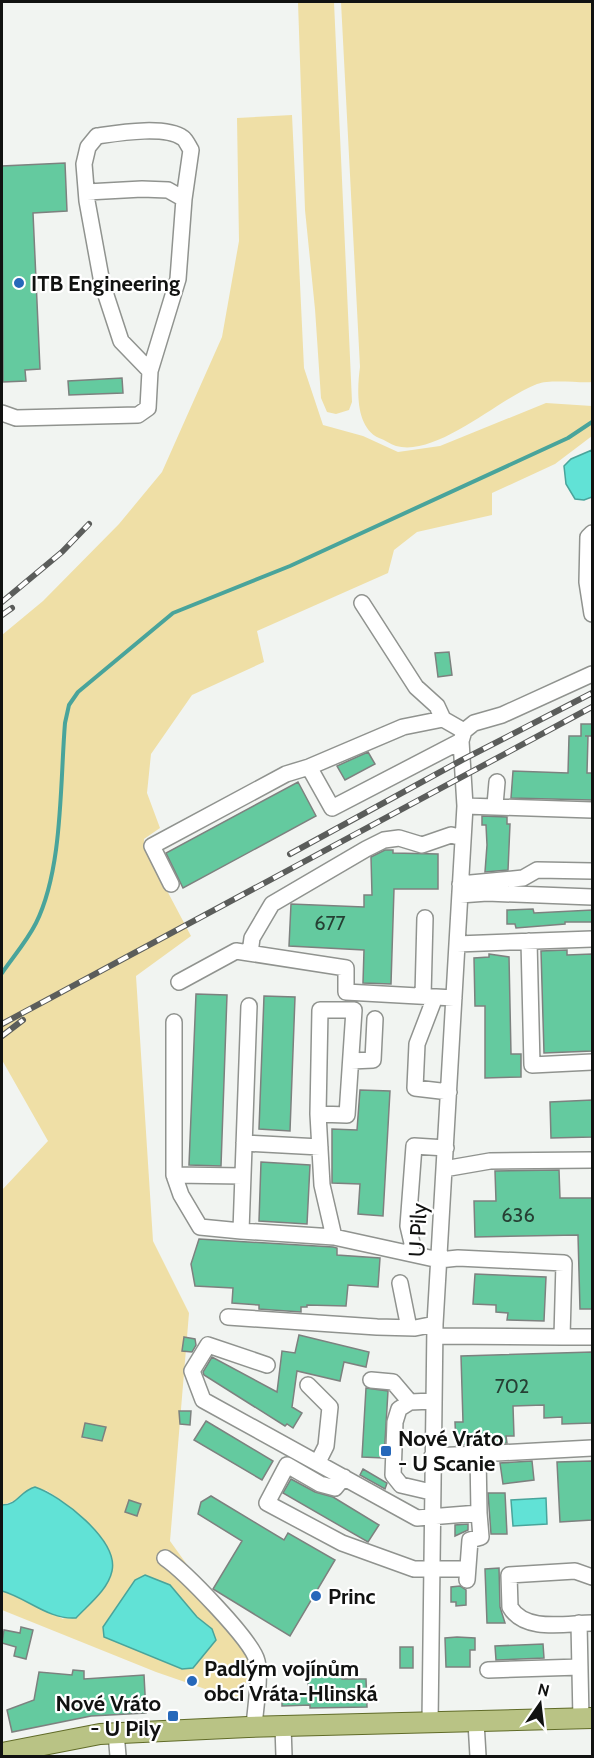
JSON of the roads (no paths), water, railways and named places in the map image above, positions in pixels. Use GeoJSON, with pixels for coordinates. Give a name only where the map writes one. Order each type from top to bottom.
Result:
{"type":"FeatureCollection","features":[{"type":"Feature","properties":{"kind":"main road"},"geometry":{"type":"LineString","coordinates":[[2,1753],[84,1735],[116,1733],[254,1726],[587,1718]]}},
{"type":"Feature","properties":{"kind":"street"},"geometry":{"type":"LineString","coordinates":[[2,413],[16,418],[138,415],[148,408],[150,371],[178,279],[184,200],[191,150],[183,138],[164,131],[97,136],[88,147],[84,164],[102,283],[121,341],[150,371]]}},
{"type":"Feature","properties":{"kind":"street"},"geometry":{"type":"LineString","coordinates":[[87,192],[168,190],[184,200]]}},
{"type":"Feature","properties":{"kind":"street"},"geometry":{"type":"LineString","coordinates":[[592,533],[588,537],[587,582],[592,614]]}},
{"type":"Feature","properties":{"kind":"street"},"geometry":{"type":"LineString","coordinates":[[362,603],[416,687],[437,706],[443,719],[462,736]]}},
{"type":"Feature","properties":{"kind":"street"},"geometry":{"type":"LineString","coordinates":[[309,767],[332,808],[462,736],[474,723],[502,715],[592,674]]}},
{"type":"Feature","properties":{"kind":"street"},"geometry":{"type":"LineString","coordinates":[[171,884],[152,846],[286,774],[309,767],[403,728],[443,719]]}},
{"type":"Feature","properties":{"kind":"street","name":"U Pily"},"geometry":{"type":"LineString","coordinates":[[430,1723],[431,1492],[435,1330],[465,806],[462,736]]}},
{"type":"Feature","properties":{"kind":"street"},"geometry":{"type":"LineString","coordinates":[[495,806],[497,782]]}},
{"type":"Feature","properties":{"kind":"street"},"geometry":{"type":"LineString","coordinates":[[465,806],[592,810]]}},
{"type":"Feature","properties":{"kind":"street"},"geometry":{"type":"LineString","coordinates":[[250,953],[252,938],[272,904],[366,849],[384,840],[399,838],[422,845],[451,836],[463,838]]}},
{"type":"Feature","properties":{"kind":"street"},"geometry":{"type":"LineString","coordinates":[[460,889],[523,878],[537,870],[592,871]]}},
{"type":"Feature","properties":{"kind":"street"},"geometry":{"type":"LineString","coordinates":[[460,889],[487,893],[592,897]]}},
{"type":"Feature","properties":{"kind":"street"},"geometry":{"type":"LineString","coordinates":[[425,918],[429,996],[417,1044],[416,1088],[449,1092]]}},
{"type":"Feature","properties":{"kind":"street"},"geometry":{"type":"LineString","coordinates":[[457,945],[592,939]]}},
{"type":"Feature","properties":{"kind":"street"},"geometry":{"type":"LineString","coordinates":[[529,942],[532,1065],[592,1062]]}},
{"type":"Feature","properties":{"kind":"street"},"geometry":{"type":"LineString","coordinates":[[179,982],[236,951],[346,968],[346,992],[454,998]]}},
{"type":"Feature","properties":{"kind":"street"},"geometry":{"type":"LineString","coordinates":[[241,1231],[249,1006]]}},
{"type":"Feature","properties":{"kind":"street"},"geometry":{"type":"LineString","coordinates":[[318,1114],[347,1115],[354,1010],[320,1010],[318,1114],[322,1185],[334,1237]]}},
{"type":"Feature","properties":{"kind":"street"},"geometry":{"type":"LineString","coordinates":[[351,1060],[373,1060],[375,1019]]}},
{"type":"Feature","properties":{"kind":"street"},"geometry":{"type":"LineString","coordinates":[[174,1022],[174,1175],[181,1195],[200,1227],[334,1237],[439,1260],[458,1258],[564,1263],[562,1337]]}},
{"type":"Feature","properties":{"kind":"street"},"geometry":{"type":"LineString","coordinates":[[244,1143],[320,1147]]}},
{"type":"Feature","properties":{"kind":"street"},"geometry":{"type":"LineString","coordinates":[[411,1253],[412,1243],[408,1226],[414,1146],[446,1148]]}},
{"type":"Feature","properties":{"kind":"street"},"geometry":{"type":"LineString","coordinates":[[444,1169],[490,1161],[592,1160]]}},
{"type":"Feature","properties":{"kind":"street"},"geometry":{"type":"LineString","coordinates":[[174,1175],[243,1176]]}},
{"type":"Feature","properties":{"kind":"street"},"geometry":{"type":"LineString","coordinates":[[400,1283],[409,1328]]}},
{"type":"Feature","properties":{"kind":"street"},"geometry":{"type":"LineString","coordinates":[[228,1317],[592,1337]]}},
{"type":"Feature","properties":{"kind":"street"},"geometry":{"type":"LineString","coordinates":[[267,1365],[208,1345],[192,1371],[203,1400],[417,1518],[479,1513]]}},
{"type":"Feature","properties":{"kind":"street"},"geometry":{"type":"LineString","coordinates":[[371,1380],[393,1382],[410,1402]]}},
{"type":"Feature","properties":{"kind":"street"},"geometry":{"type":"LineString","coordinates":[[308,1384],[330,1407],[326,1446],[318,1462]]}},
{"type":"Feature","properties":{"kind":"street"},"geometry":{"type":"LineString","coordinates":[[431,1492],[401,1485],[393,1475],[395,1422],[399,1409],[410,1402],[433,1401]]}},
{"type":"Feature","properties":{"kind":"street"},"geometry":{"type":"LineString","coordinates":[[432,1456],[592,1448]]}},
{"type":"Feature","properties":{"kind":"street"},"geometry":{"type":"LineString","coordinates":[[344,1477],[335,1488],[320,1484],[287,1465],[267,1503],[342,1543],[414,1569],[467,1575],[470,1540],[481,1537],[478,1455]]}},
{"type":"Feature","properties":{"kind":"street"},"geometry":{"type":"LineString","coordinates":[[165,1558],[179,1567],[243,1638],[257,1661],[254,1726]]}},
{"type":"Feature","properties":{"kind":"street"},"geometry":{"type":"LineString","coordinates":[[587,1718],[580,1667],[586,1623],[534,1624],[522,1621],[510,1607],[509,1575],[574,1571],[592,1577]]}},
{"type":"Feature","properties":{"kind":"street"},"geometry":{"type":"LineString","coordinates":[[488,1670],[580,1667]]}},
{"type":"Feature","properties":{"kind":"street"},"geometry":{"type":"LineString","coordinates":[[476,1722],[478,1756]]}},
{"type":"Feature","properties":{"kind":"street"},"geometry":{"type":"LineString","coordinates":[[284,1726],[284,1756]]}},
{"type":"Feature","properties":{"kind":"street"},"geometry":{"type":"LineString","coordinates":[[116,1733],[118,1756]]}},
{"type":"Feature","properties":{"kind":"water"},"geometry":{"type":"Polygon","coordinates":[[[592,450],[592,497],[584,500],[575,499],[566,484],[564,466],[571,459],[592,450]]]}},
{"type":"Feature","properties":{"kind":"water"},"geometry":{"type":"Polygon","coordinates":[[[35,1487],[59,1499],[86,1520],[106,1546],[112,1559],[112,1571],[106,1585],[76,1618],[57,1616],[2,1591],[2,1505],[12,1503],[35,1487]]]}},
{"type":"Feature","properties":{"kind":"water"},"geometry":{"type":"Polygon","coordinates":[[[546,1498],[547,1524],[513,1526],[511,1500],[546,1498]]]}},
{"type":"Feature","properties":{"kind":"water"},"geometry":{"type":"Polygon","coordinates":[[[145,1575],[170,1585],[197,1617],[212,1629],[216,1640],[193,1668],[182,1669],[104,1637],[103,1627],[135,1580],[145,1575]]]}},
{"type":"Feature","properties":{"kind":"waterway"},"geometry":{"type":"LineString","coordinates":[[2,973],[32,930],[45,901],[56,852],[65,723],[69,705],[78,692],[173,613],[290,566],[568,438],[592,422]]}},
{"type":"Feature","properties":{"kind":"railway"},"geometry":{"type":"LineString","coordinates":[[2,602],[62,552],[89,524]]}},
{"type":"Feature","properties":{"kind":"railway"},"geometry":{"type":"LineString","coordinates":[[2,615],[12,608]]}},
{"type":"Feature","properties":{"kind":"railway"},"geometry":{"type":"LineString","coordinates":[[290,854],[462,760],[592,693]]}},
{"type":"Feature","properties":{"kind":"railway"},"geometry":{"type":"LineString","coordinates":[[2,1024],[592,707]]}},
{"type":"Feature","properties":{"kind":"railway"},"geometry":{"type":"LineString","coordinates":[[2,1036],[23,1020]]}},
{"type":"Feature","properties":{"kind":"place","name":"ITB Engineering"},"geometry":{"type":"Point","coordinates":[19,283]}},
{"type":"Feature","properties":{"kind":"place","name":"Nové Vráto - U Scanie"},"geometry":{"type":"Point","coordinates":[386,1451]}},
{"type":"Feature","properties":{"kind":"place","name":"Princ"},"geometry":{"type":"Point","coordinates":[316,1596]}},
{"type":"Feature","properties":{"kind":"place","name":"Padlým vojínům obcí Vráta-Hlinská"},"geometry":{"type":"Point","coordinates":[192,1681]}},
{"type":"Feature","properties":{"kind":"place","name":"Nové Vráto - U Pily"},"geometry":{"type":"Point","coordinates":[173,1716]}}]}
